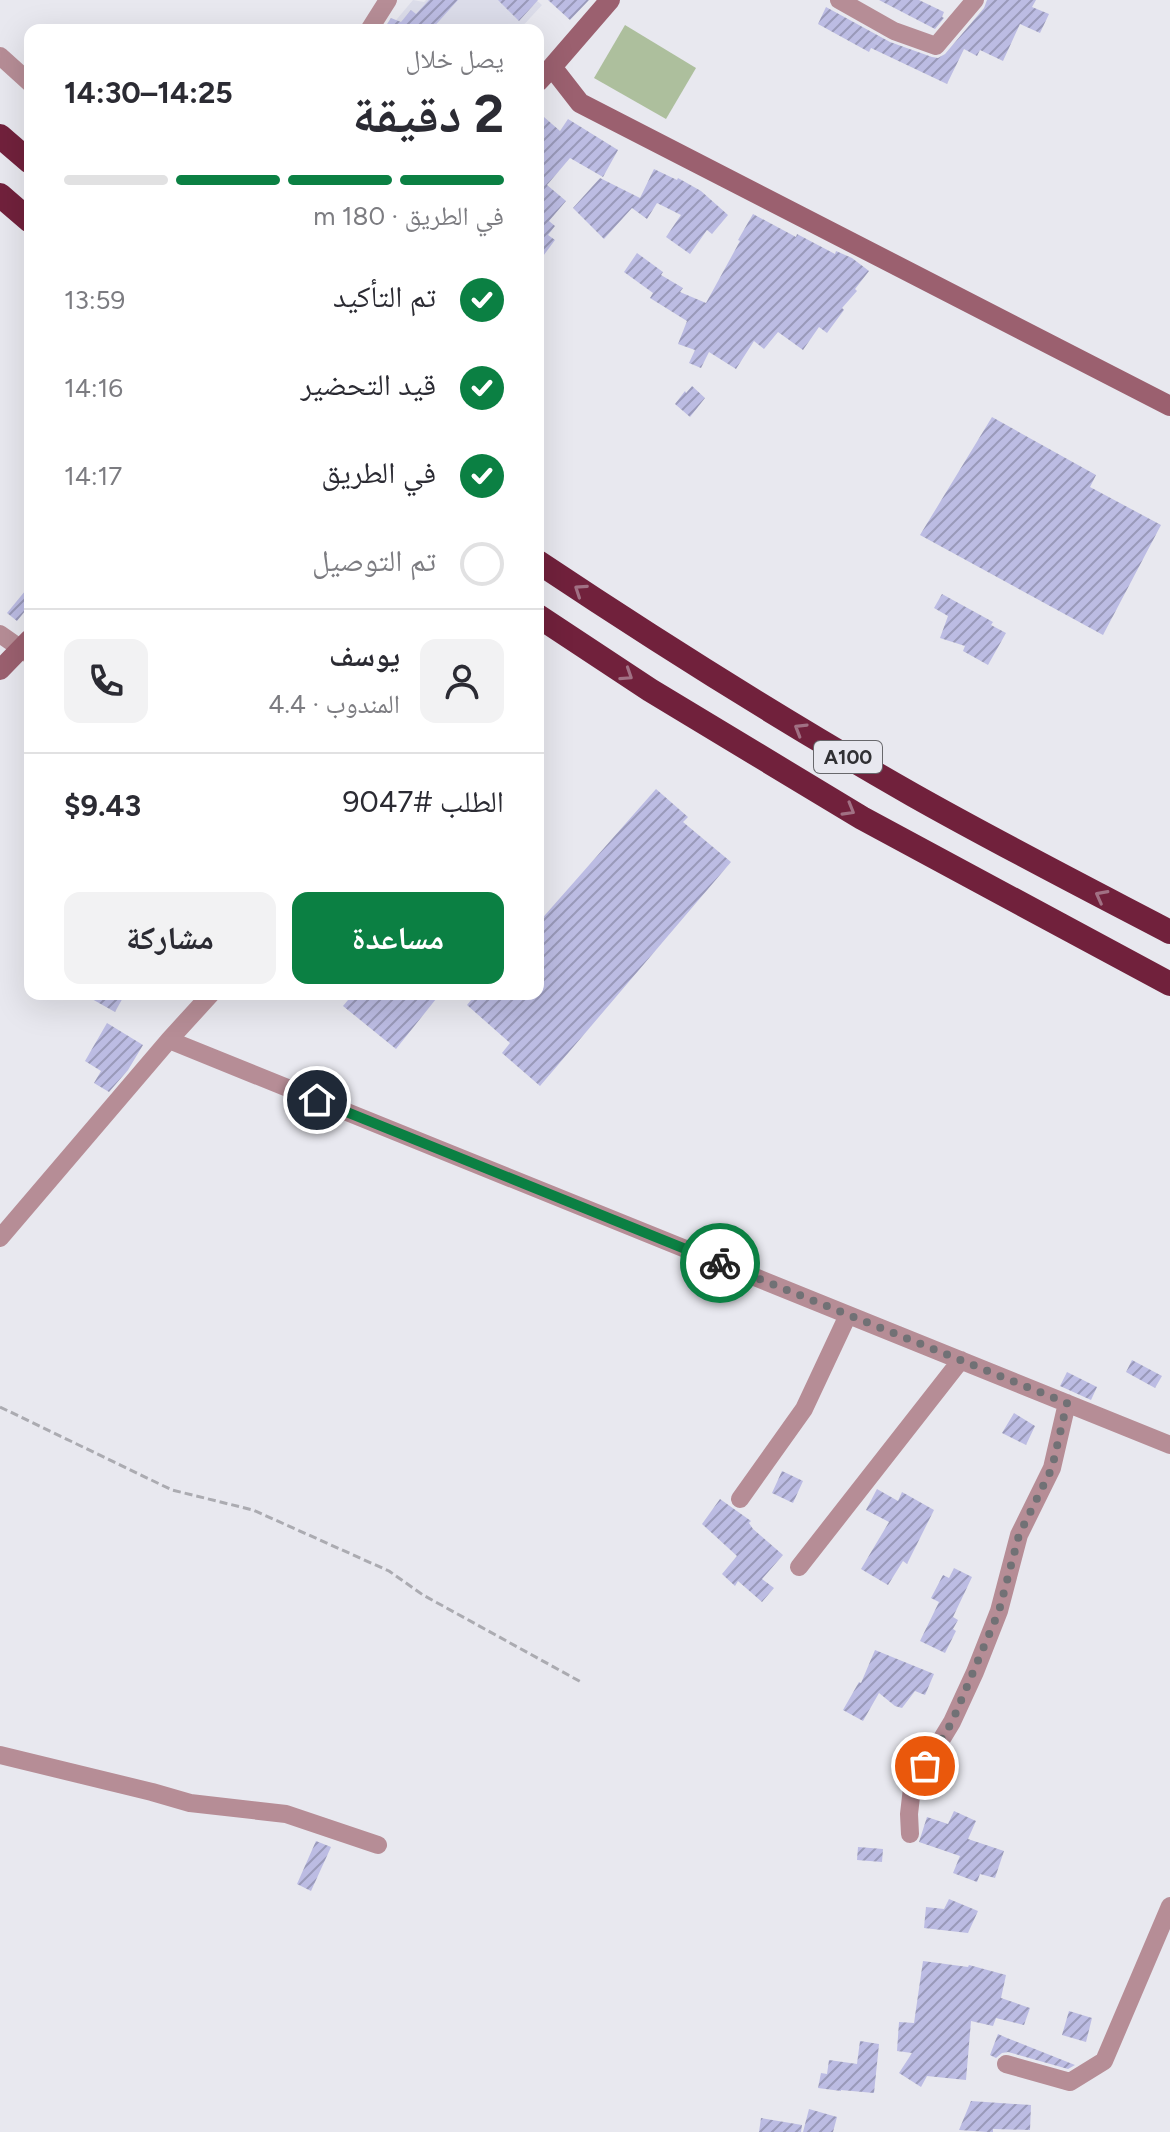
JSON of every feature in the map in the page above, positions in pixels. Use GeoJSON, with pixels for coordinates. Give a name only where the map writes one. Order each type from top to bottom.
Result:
{"type":"FeatureCollection","features":[{"type":"Feature","properties":{"kind":"highway"},"geometry":{"type":"LineString","coordinates":[[0,136],[24,157]]}},
{"type":"Feature","properties":{"kind":"highway"},"geometry":{"type":"LineString","coordinates":[[0,195],[24,216]]}},
{"type":"Feature","properties":{"kind":"highway","name":"A100"},"geometry":{"type":"LineString","coordinates":[[544,566],[751,700],[832,748],[996,841],[1170,932]]}},
{"type":"Feature","properties":{"kind":"highway","name":"A100"},"geometry":{"type":"LineString","coordinates":[[544,620],[650,690],[862,818],[1170,984]]}},
{"type":"Feature","properties":{"kind":"street"},"geometry":{"type":"LineString","coordinates":[[373,24],[388,0]]}},
{"type":"Feature","properties":{"kind":"street"},"geometry":{"type":"LineString","coordinates":[[610,0],[545,75],[580,103],[1170,406]]}},
{"type":"Feature","properties":{"kind":"street"},"geometry":{"type":"LineString","coordinates":[[839,0],[894,31],[936,46],[973,1]]}},
{"type":"Feature","properties":{"kind":"street"},"geometry":{"type":"LineString","coordinates":[[0,56],[24,78]]}},
{"type":"Feature","properties":{"kind":"street"},"geometry":{"type":"LineString","coordinates":[[0,634],[24,647]]}},
{"type":"Feature","properties":{"kind":"street"},"geometry":{"type":"LineString","coordinates":[[0,670],[24,650]]}},
{"type":"Feature","properties":{"kind":"street"},"geometry":{"type":"LineString","coordinates":[[0,1238],[206,1000]]}},
{"type":"Feature","properties":{"kind":"street"},"geometry":{"type":"LineString","coordinates":[[169,1040],[1170,1445]]}},
{"type":"Feature","properties":{"kind":"street"},"geometry":{"type":"LineString","coordinates":[[740,1499],[804,1409],[848,1315]]}},
{"type":"Feature","properties":{"kind":"street"},"geometry":{"type":"LineString","coordinates":[[799,1567],[961,1360]]}},
{"type":"Feature","properties":{"kind":"street"},"geometry":{"type":"LineString","coordinates":[[910,1834],[912,1788],[952,1722],[975,1672],[999,1611],[1019,1535],[1052,1468],[1067,1403]]}},
{"type":"Feature","properties":{"kind":"street"},"geometry":{"type":"LineString","coordinates":[[0,1755],[190,1803],[286,1814],[378,1845]]}},
{"type":"Feature","properties":{"kind":"street"},"geometry":{"type":"LineString","coordinates":[[1006,2064],[1070,2082],[1104,2061],[1170,1906]]}},
{"type":"Feature","properties":{"kind":"path"},"geometry":{"type":"LineString","coordinates":[[0,1407],[172,1490],[253,1510],[389,1571],[423,1595],[581,1682]]}},
{"type":"Feature","properties":{"kind":"shaded area"},"geometry":{"type":"Polygon","coordinates":[[[413,0],[536,0],[542,5],[525,24],[393,24],[413,0]]]}},
{"type":"Feature","properties":{"kind":"green space"},"geometry":{"type":"Polygon","coordinates":[[[625,25],[696,68],[666,119],[594,78],[625,25]]]}},
{"type":"Feature","properties":{"kind":"building"},"geometry":{"type":"Polygon","coordinates":[[[429,0],[458,0],[436,24],[387,24],[391,18],[401,22],[411,10],[416,14],[429,0]]]}},
{"type":"Feature","properties":{"kind":"building"},"geometry":{"type":"Polygon","coordinates":[[[498,0],[538,0],[519,21],[498,0]]]}},
{"type":"Feature","properties":{"kind":"building"},"geometry":{"type":"Polygon","coordinates":[[[548,0],[589,0],[570,20],[548,0]]]}},
{"type":"Feature","properties":{"kind":"building"},"geometry":{"type":"Polygon","coordinates":[[[879,0],[919,0],[944,12],[944,18],[935,29],[879,0]]]}},
{"type":"Feature","properties":{"kind":"building"},"geometry":{"type":"Polygon","coordinates":[[[987,0],[1036,0],[1032,7],[1049,14],[1040,33],[1020,24],[1003,61],[980,50],[977,56],[964,49],[947,84],[871,48],[869,52],[818,24],[826,7],[890,42],[938,58],[945,54],[984,8],[987,0]]]}},
{"type":"Feature","properties":{"kind":"building"},"geometry":{"type":"Polygon","coordinates":[[[544,117],[560,131],[568,119],[618,150],[603,177],[570,158],[547,185],[566,201],[549,221],[555,226],[548,235],[555,240],[544,255],[544,117]]]}},
{"type":"Feature","properties":{"kind":"building"},"geometry":{"type":"Polygon","coordinates":[[[654,169],[701,191],[728,215],[712,234],[707,230],[690,254],[666,237],[681,215],[657,203],[647,219],[632,208],[604,239],[573,208],[600,178],[640,198],[654,169]]]}},
{"type":"Feature","properties":{"kind":"building"},"geometry":{"type":"Polygon","coordinates":[[[753,214],[796,237],[797,234],[835,254],[836,251],[852,258],[869,271],[827,333],[819,327],[803,350],[778,332],[764,349],[754,341],[736,369],[709,352],[701,368],[689,363],[695,350],[678,344],[687,321],[650,298],[653,293],[624,272],[637,253],[663,272],[661,275],[683,288],[680,292],[706,303],[753,214]]]}},
{"type":"Feature","properties":{"kind":"building"},"geometry":{"type":"Polygon","coordinates":[[[692,386],[705,398],[690,417],[675,404],[692,386]]]}},
{"type":"Feature","properties":{"kind":"building"},"geometry":{"type":"Polygon","coordinates":[[[992,417],[1096,475],[1090,487],[1161,525],[1103,635],[920,535],[992,417]]]}},
{"type":"Feature","properties":{"kind":"building"},"geometry":{"type":"Polygon","coordinates":[[[24,592],[24,612],[17,621],[7,613],[24,592]]]}},
{"type":"Feature","properties":{"kind":"building"},"geometry":{"type":"Polygon","coordinates":[[[942,594],[993,622],[991,625],[1006,633],[988,665],[963,651],[965,646],[940,638],[948,616],[934,608],[942,594]]]}},
{"type":"Feature","properties":{"kind":"building"},"geometry":{"type":"Polygon","coordinates":[[[656,789],[688,817],[683,822],[731,862],[540,1086],[502,1053],[510,1043],[467,1005],[471,1000],[544,1000],[544,916],[656,789]]]}},
{"type":"Feature","properties":{"kind":"building"},"geometry":{"type":"Polygon","coordinates":[[[94,1000],[122,1000],[115,1012],[94,1000]]]}},
{"type":"Feature","properties":{"kind":"building"},"geometry":{"type":"Polygon","coordinates":[[[348,1000],[435,1000],[396,1049],[343,1006],[348,1000]]]}},
{"type":"Feature","properties":{"kind":"building"},"geometry":{"type":"Polygon","coordinates":[[[107,1023],[143,1045],[128,1070],[109,1092],[94,1083],[101,1071],[85,1061],[107,1023]]]}},
{"type":"Feature","properties":{"kind":"building"},"geometry":{"type":"Polygon","coordinates":[[[1132,1360],[1162,1376],[1155,1388],[1126,1372],[1132,1360]]]}},
{"type":"Feature","properties":{"kind":"building"},"geometry":{"type":"Polygon","coordinates":[[[1067,1372],[1097,1387],[1091,1400],[1060,1386],[1067,1372]]]}},
{"type":"Feature","properties":{"kind":"building"},"geometry":{"type":"Polygon","coordinates":[[[1014,1413],[1035,1426],[1026,1445],[1002,1433],[1014,1413]]]}},
{"type":"Feature","properties":{"kind":"building"},"geometry":{"type":"Polygon","coordinates":[[[782,1471],[803,1481],[793,1503],[772,1493],[782,1471]]]}},
{"type":"Feature","properties":{"kind":"building"},"geometry":{"type":"Polygon","coordinates":[[[877,1489],[898,1501],[902,1492],[934,1510],[907,1564],[903,1561],[888,1585],[861,1569],[889,1522],[866,1510],[877,1489]]]}},
{"type":"Feature","properties":{"kind":"building"},"geometry":{"type":"Polygon","coordinates":[[[720,1499],[751,1521],[749,1523],[753,1529],[783,1555],[762,1579],[774,1588],[762,1602],[738,1581],[735,1586],[722,1574],[737,1556],[702,1524],[720,1499]]]}},
{"type":"Feature","properties":{"kind":"building"},"geometry":{"type":"Polygon","coordinates":[[[954,1568],[972,1577],[953,1617],[958,1620],[953,1629],[956,1631],[945,1653],[920,1641],[939,1602],[931,1598],[943,1575],[949,1578],[954,1568]]]}},
{"type":"Feature","properties":{"kind":"building"},"geometry":{"type":"Polygon","coordinates":[[[875,1650],[934,1674],[925,1695],[915,1691],[902,1708],[879,1693],[863,1721],[843,1710],[861,1683],[875,1650]]]}},
{"type":"Feature","properties":{"kind":"building"},"geometry":{"type":"Polygon","coordinates":[[[954,1811],[976,1821],[968,1839],[1004,1851],[995,1878],[980,1874],[977,1882],[953,1873],[960,1856],[919,1842],[927,1817],[948,1824],[954,1811]]]}},
{"type":"Feature","properties":{"kind":"building"},"geometry":{"type":"Polygon","coordinates":[[[316,1841],[331,1847],[311,1891],[297,1884],[316,1841]]]}},
{"type":"Feature","properties":{"kind":"building"},"geometry":{"type":"Polygon","coordinates":[[[858,1847],[883,1849],[882,1862],[857,1860],[858,1847]]]}},
{"type":"Feature","properties":{"kind":"building"},"geometry":{"type":"Polygon","coordinates":[[[949,1899],[978,1911],[968,1933],[924,1928],[926,1907],[944,1909],[949,1899]]]}},
{"type":"Feature","properties":{"kind":"building"},"geometry":{"type":"Polygon","coordinates":[[[923,1961],[969,1965],[1006,1975],[1001,1998],[1030,2008],[1024,2025],[996,2018],[993,2026],[971,2021],[966,2080],[927,2076],[921,2087],[899,2073],[912,2053],[897,2051],[899,2022],[914,2023],[923,1961]]]}},
{"type":"Feature","properties":{"kind":"building"},"geometry":{"type":"Polygon","coordinates":[[[1069,2011],[1092,2018],[1086,2042],[1062,2035],[1069,2011]]]}},
{"type":"Feature","properties":{"kind":"building"},"geometry":{"type":"Polygon","coordinates":[[[998,2034],[1075,2065],[1068,2069],[1008,2052],[996,2058],[990,2055],[998,2034]]]}},
{"type":"Feature","properties":{"kind":"building"},"geometry":{"type":"Polygon","coordinates":[[[860,2041],[879,2044],[874,2093],[818,2088],[821,2073],[827,2074],[829,2060],[857,2064],[860,2041]]]}},
{"type":"Feature","properties":{"kind":"building"},"geometry":{"type":"Polygon","coordinates":[[[971,2101],[1031,2105],[1030,2130],[959,2130],[971,2101]]]}},
{"type":"Feature","properties":{"kind":"building"},"geometry":{"type":"Polygon","coordinates":[[[809,2109],[837,2117],[833,2132],[803,2132],[809,2109]]]}},
{"type":"Feature","properties":{"kind":"building"},"geometry":{"type":"Polygon","coordinates":[[[761,2118],[802,2125],[801,2132],[759,2132],[761,2118]]]}},
{"type":"Feature","properties":{"kind":"way so far"},"geometry":{"type":"LineString","coordinates":[[720,1263],[1067,1403],[1052,1468],[1019,1535],[999,1611],[952,1722],[925,1766]]}},
{"type":"Feature","properties":{"kind":"route"},"geometry":{"type":"LineString","coordinates":[[317,1100],[720,1263]]}}]}
